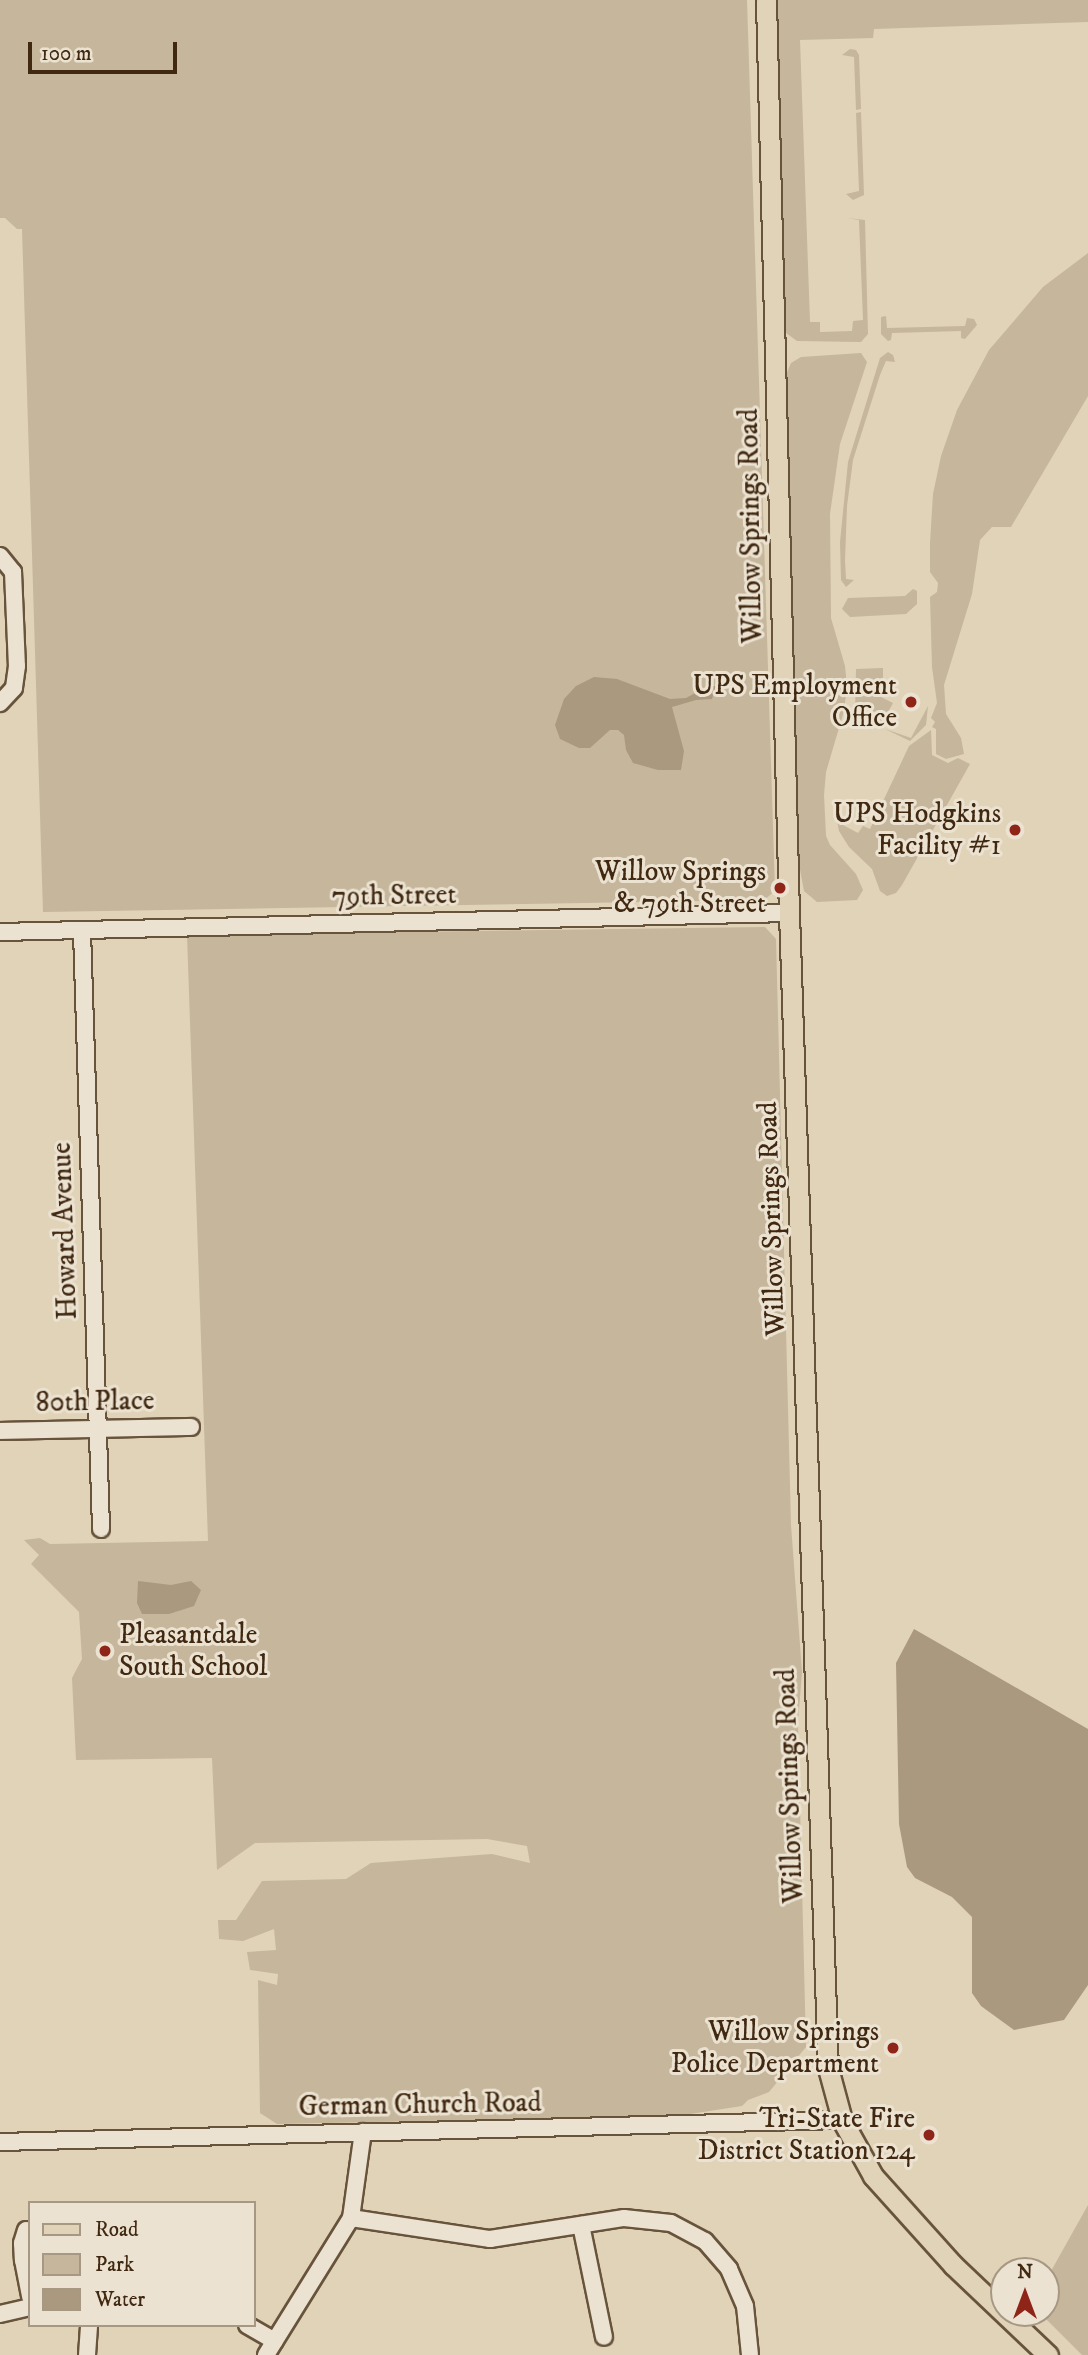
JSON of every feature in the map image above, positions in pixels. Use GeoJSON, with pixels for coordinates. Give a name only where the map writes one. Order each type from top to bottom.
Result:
{"type":"FeatureCollection","features":[{"type":"Feature","properties":{"kind":"main road","name":"Willow Springs Road"},"geometry":{"type":"LineString","coordinates":[[766,0],[789,913],[825,2018],[830,2082],[842,2120],[863,2161],[893,2200],[953,2265],[1048,2355]]}},
{"type":"Feature","properties":{"kind":"street"},"geometry":{"type":"LineString","coordinates":[[0,556],[13,572],[17,666],[14,688],[0,703]]}},
{"type":"Feature","properties":{"kind":"street","name":"79th Street"},"geometry":{"type":"LineString","coordinates":[[0,932],[789,913]]}},
{"type":"Feature","properties":{"kind":"street","name":"Howard Avenue"},"geometry":{"type":"LineString","coordinates":[[82,931],[101,1529]]}},
{"type":"Feature","properties":{"kind":"street","name":"80th Place"},"geometry":{"type":"LineString","coordinates":[[0,1431],[191,1427]]}},
{"type":"Feature","properties":{"kind":"street","name":"German Church Road"},"geometry":{"type":"LineString","coordinates":[[0,2142],[842,2120]]}},
{"type":"Feature","properties":{"kind":"street"},"geometry":{"type":"LineString","coordinates":[[249,2327],[271,2348],[351,2218],[363,2132]]}},
{"type":"Feature","properties":{"kind":"street"},"geometry":{"type":"LineString","coordinates":[[351,2218],[490,2239],[624,2218],[656,2219],[690,2231],[716,2252],[739,2286],[747,2316],[750,2355]]}},
{"type":"Feature","properties":{"kind":"street"},"geometry":{"type":"LineString","coordinates":[[581,2225],[604,2337]]}},
{"type":"Feature","properties":{"kind":"street"},"geometry":{"type":"LineString","coordinates":[[26,2230],[23,2260],[28,2286]]}},
{"type":"Feature","properties":{"kind":"street"},"geometry":{"type":"LineString","coordinates":[[0,2314],[28,2307]]}},
{"type":"Feature","properties":{"kind":"street"},"geometry":{"type":"LineString","coordinates":[[87,2355],[89,2327]]}},
{"type":"Feature","properties":{"kind":"green space"},"geometry":{"type":"Polygon","coordinates":[[[0,0],[747,0],[775,891],[764,900],[43,912],[22,229],[17,229],[5,218],[0,218],[0,0]]]}},
{"type":"Feature","properties":{"kind":"green space"},"geometry":{"type":"Polygon","coordinates":[[[770,0],[1088,0],[1088,22],[874,29],[873,38],[800,40],[810,322],[820,322],[820,332],[852,331],[853,321],[863,320],[859,220],[847,218],[865,220],[868,334],[861,342],[797,341],[782,330],[770,0]]]}},
{"type":"Feature","properties":{"kind":"green space"},"geometry":{"type":"Polygon","coordinates":[[[850,49],[856,50],[859,55],[861,109],[856,110],[854,57],[842,55],[850,49]]]}},
{"type":"Feature","properties":{"kind":"green space"},"geometry":{"type":"Polygon","coordinates":[[[861,112],[864,195],[853,200],[846,194],[859,191],[856,113],[861,112]]]}},
{"type":"Feature","properties":{"kind":"green space"},"geometry":{"type":"Polygon","coordinates":[[[1088,253],[1088,396],[1011,527],[992,527],[980,540],[972,594],[944,685],[946,714],[961,738],[964,754],[946,759],[936,754],[936,729],[932,727],[935,722],[931,718],[937,703],[932,667],[930,597],[937,592],[938,583],[930,572],[930,543],[933,494],[941,456],[957,410],[989,350],[1043,287],[1088,253]]]}},
{"type":"Feature","properties":{"kind":"green space"},"geometry":{"type":"Polygon","coordinates":[[[886,316],[887,328],[965,326],[967,318],[974,319],[977,325],[965,339],[961,338],[961,331],[892,333],[891,340],[888,341],[881,334],[881,317],[886,316]]]}},
{"type":"Feature","properties":{"kind":"green space"},"geometry":{"type":"Polygon","coordinates":[[[888,352],[893,355],[895,362],[886,361],[880,375],[853,460],[847,506],[845,560],[846,579],[854,580],[846,587],[841,580],[840,542],[848,462],[880,358],[888,352]]]}},
{"type":"Feature","properties":{"kind":"green space"},"geometry":{"type":"Polygon","coordinates":[[[861,353],[867,362],[840,444],[830,514],[831,618],[845,666],[847,686],[844,711],[826,772],[824,795],[826,836],[830,845],[856,874],[863,890],[857,900],[817,902],[804,891],[798,859],[786,550],[785,377],[791,363],[801,357],[861,353]]]}},
{"type":"Feature","properties":{"kind":"green space"},"geometry":{"type":"Polygon","coordinates":[[[913,589],[917,591],[917,604],[906,614],[850,617],[842,609],[848,598],[905,596],[913,589]]]}},
{"type":"Feature","properties":{"kind":"green space"},"geometry":{"type":"Polygon","coordinates":[[[883,668],[879,696],[893,703],[880,727],[873,724],[875,719],[863,713],[858,719],[855,718],[856,669],[883,668]]]}},
{"type":"Feature","properties":{"kind":"green space"},"geometry":{"type":"Polygon","coordinates":[[[928,706],[926,725],[910,741],[885,729],[911,738],[928,706]]]}},
{"type":"Feature","properties":{"kind":"green space"},"geometry":{"type":"Polygon","coordinates":[[[931,730],[932,755],[948,763],[958,758],[970,764],[902,885],[896,893],[887,896],[880,891],[872,869],[849,847],[839,831],[836,815],[843,815],[841,824],[858,833],[863,826],[870,829],[909,746],[931,730]]]}},
{"type":"Feature","properties":{"kind":"green space"},"geometry":{"type":"Polygon","coordinates":[[[765,927],[776,939],[791,1525],[802,1672],[798,1723],[806,2047],[769,2092],[748,2100],[742,2106],[690,2114],[277,2124],[260,2113],[258,1980],[277,1985],[278,1974],[250,1970],[247,1952],[276,1950],[274,1929],[243,1941],[219,1939],[218,1920],[236,1920],[262,1881],[346,1879],[371,1863],[492,1854],[530,1863],[527,1846],[487,1839],[255,1843],[217,1870],[212,1758],[76,1760],[72,1678],[82,1659],[79,1612],[31,1564],[39,1555],[24,1540],[40,1538],[50,1544],[208,1541],[187,935],[765,927]]]}},
{"type":"Feature","properties":{"kind":"green space"},"geometry":{"type":"Polygon","coordinates":[[[1088,2205],[1088,2355],[1082,2355],[1054,2327],[1060,2327],[1059,2257],[1088,2205]]]}},
{"type":"Feature","properties":{"kind":"water"},"geometry":{"type":"Polygon","coordinates":[[[594,677],[617,679],[670,699],[686,698],[708,686],[716,686],[712,699],[696,700],[672,707],[684,751],[681,770],[658,770],[633,763],[626,750],[624,735],[618,730],[610,730],[590,748],[579,748],[560,739],[555,725],[564,699],[576,686],[594,677]]]}},
{"type":"Feature","properties":{"kind":"water"},"geometry":{"type":"Polygon","coordinates":[[[138,1581],[171,1585],[191,1581],[201,1590],[194,1606],[169,1614],[142,1614],[137,1603],[138,1581]]]}},
{"type":"Feature","properties":{"kind":"water"},"geometry":{"type":"Polygon","coordinates":[[[914,1629],[1088,1729],[1088,1985],[1064,2020],[1014,2030],[981,2006],[972,1993],[972,1917],[952,1897],[915,1878],[907,1867],[899,1824],[896,1663],[914,1629]]]}},
{"type":"Feature","properties":{"kind":"place","name":"UPS Employment Office"},"geometry":{"type":"Point","coordinates":[911,702]}},
{"type":"Feature","properties":{"kind":"place","name":"UPS Hodgkins Facility #1"},"geometry":{"type":"Point","coordinates":[1015,830]}},
{"type":"Feature","properties":{"kind":"place","name":"Willow Springs & 79th Street"},"geometry":{"type":"Point","coordinates":[780,888]}},
{"type":"Feature","properties":{"kind":"place","name":"Pleasantdale South School"},"geometry":{"type":"Point","coordinates":[105,1651]}},
{"type":"Feature","properties":{"kind":"place","name":"Willow Springs Police Department"},"geometry":{"type":"Point","coordinates":[893,2048]}},
{"type":"Feature","properties":{"kind":"place","name":"Tri-State Fire District Station 124"},"geometry":{"type":"Point","coordinates":[929,2135]}}]}
